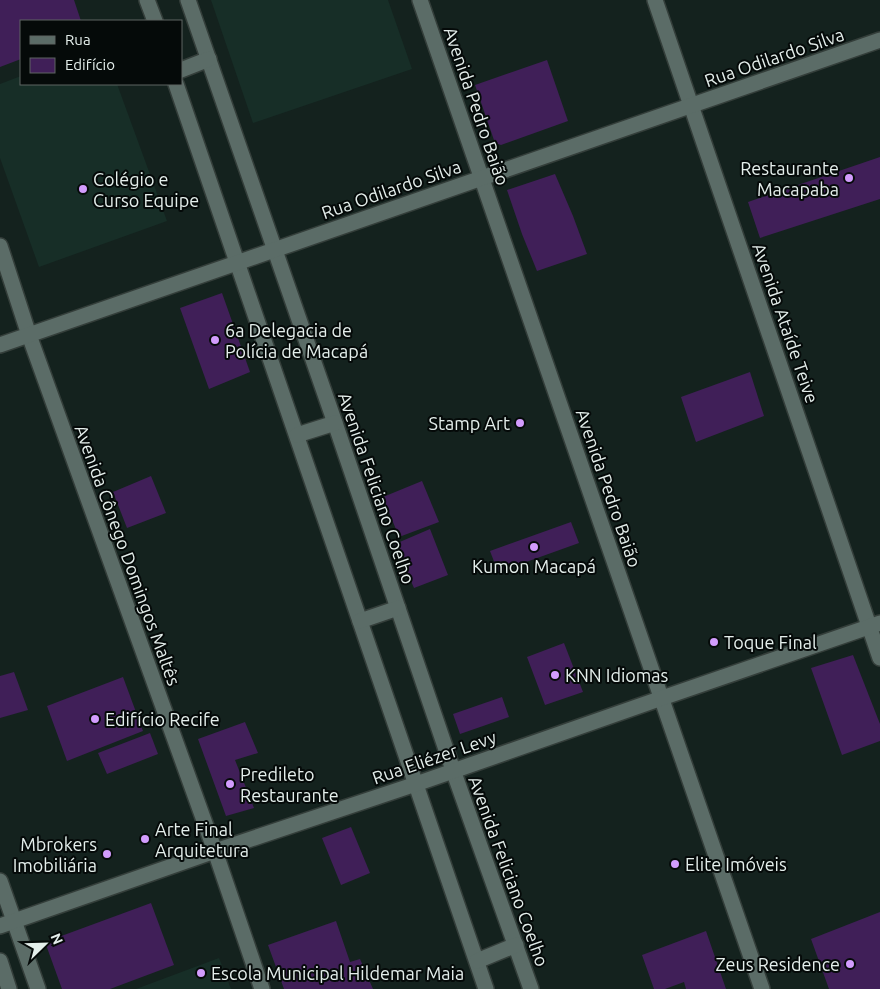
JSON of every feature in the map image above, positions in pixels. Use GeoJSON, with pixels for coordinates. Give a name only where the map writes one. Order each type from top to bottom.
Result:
{"type":"FeatureCollection","features":[{"type":"Feature","properties":{"kind":"street"},"geometry":{"type":"LineString","coordinates":[[148,0],[155,20]]}},
{"type":"Feature","properties":{"kind":"street","name":"Avenida Feliciano Coelho"},"geometry":{"type":"LineString","coordinates":[[188,0],[453,770],[531,989]]}},
{"type":"Feature","properties":{"kind":"street","name":"Avenida Pedro Baião"},"geometry":{"type":"LineString","coordinates":[[420,0],[762,989]]}},
{"type":"Feature","properties":{"kind":"street","name":"Avenida Ataíde Teive"},"geometry":{"type":"LineString","coordinates":[[656,0],[874,625],[880,658]]}},
{"type":"Feature","properties":{"kind":"street","name":"Rua Odilardo Silva"},"geometry":{"type":"LineString","coordinates":[[0,345],[880,40]]}},
{"type":"Feature","properties":{"kind":"street"},"geometry":{"type":"LineString","coordinates":[[182,70],[209,59]]}},
{"type":"Feature","properties":{"kind":"street"},"geometry":{"type":"LineString","coordinates":[[176,85],[486,989]]}},
{"type":"Feature","properties":{"kind":"street","name":"Avenida Cônego Domingos Maltês"},"geometry":{"type":"LineString","coordinates":[[0,246],[29,335],[215,851],[262,989]]}},
{"type":"Feature","properties":{"kind":"street"},"geometry":{"type":"LineString","coordinates":[[297,435],[335,423]]}},
{"type":"Feature","properties":{"kind":"street"},"geometry":{"type":"LineString","coordinates":[[360,621],[398,608]]}},
{"type":"Feature","properties":{"kind":"street","name":"Rua Eliézer Levy"},"geometry":{"type":"LineString","coordinates":[[7,923],[874,625]]}},
{"type":"Feature","properties":{"kind":"street"},"geometry":{"type":"LineString","coordinates":[[0,881],[7,923],[38,989]]}},
{"type":"Feature","properties":{"kind":"street"},"geometry":{"type":"LineString","coordinates":[[477,961],[516,945]]}},
{"type":"Feature","properties":{"kind":"street"},"geometry":{"type":"LineString","coordinates":[[0,960],[9,989]]}},
{"type":"Feature","properties":{"kind":"shaded area"},"geometry":{"type":"Polygon","coordinates":[[[211,0],[388,0],[412,69],[253,123],[211,0]]]}},
{"type":"Feature","properties":{"kind":"shaded area","name":"Colégio e Curso Equipe"},"geometry":{"type":"Polygon","coordinates":[[[20,76],[20,85],[117,85],[167,221],[39,267],[0,158],[0,84],[20,76]]]}},
{"type":"Feature","properties":{"kind":"shaded area","name":"Escola Municipal Hildemar Maia"},"geometry":{"type":"Polygon","coordinates":[[[219,958],[231,989],[136,989],[219,958]]]}},
{"type":"Feature","properties":{"kind":"building"},"geometry":{"type":"Polygon","coordinates":[[[0,0],[74,0],[81,20],[20,20],[20,59],[0,67],[0,0]]]}},
{"type":"Feature","properties":{"kind":"building"},"geometry":{"type":"Polygon","coordinates":[[[547,60],[568,121],[501,145],[495,143],[475,85],[547,60]]]}},
{"type":"Feature","properties":{"kind":"building","name":"Restaurante Macapaba"},"geometry":{"type":"Polygon","coordinates":[[[880,157],[880,199],[760,238],[748,202],[880,157]]]}},
{"type":"Feature","properties":{"kind":"building"},"geometry":{"type":"Polygon","coordinates":[[[555,174],[587,254],[537,271],[507,190],[555,174]]]}},
{"type":"Feature","properties":{"kind":"building","name":"6a Delegacia de Polícia de Macapá"},"geometry":{"type":"Polygon","coordinates":[[[222,293],[250,372],[209,389],[180,308],[222,293]]]}},
{"type":"Feature","properties":{"kind":"building"},"geometry":{"type":"Polygon","coordinates":[[[750,372],[764,416],[696,442],[681,397],[750,372]]]}},
{"type":"Feature","properties":{"kind":"building"},"geometry":{"type":"Polygon","coordinates":[[[151,476],[166,513],[127,528],[113,492],[151,476]]]}},
{"type":"Feature","properties":{"kind":"building"},"geometry":{"type":"Polygon","coordinates":[[[422,481],[439,522],[399,537],[383,497],[422,481]]]}},
{"type":"Feature","properties":{"kind":"building","name":"Kumon Macapá"},"geometry":{"type":"Polygon","coordinates":[[[571,522],[579,543],[498,572],[490,551],[571,522]]]}},
{"type":"Feature","properties":{"kind":"building"},"geometry":{"type":"Polygon","coordinates":[[[430,529],[448,575],[414,588],[395,544],[430,529]]]}},
{"type":"Feature","properties":{"kind":"building","name":"KNN Idiomas"},"geometry":{"type":"Polygon","coordinates":[[[564,643],[583,692],[545,705],[527,657],[564,643]]]}},
{"type":"Feature","properties":{"kind":"building"},"geometry":{"type":"Polygon","coordinates":[[[853,655],[880,724],[880,741],[842,755],[811,668],[853,655]]]}},
{"type":"Feature","properties":{"kind":"building"},"geometry":{"type":"Polygon","coordinates":[[[14,672],[28,710],[0,718],[0,676],[14,672]]]}},
{"type":"Feature","properties":{"kind":"building","name":"Edifício Recife"},"geometry":{"type":"Polygon","coordinates":[[[123,677],[143,731],[67,761],[47,706],[123,677]]]}},
{"type":"Feature","properties":{"kind":"building"},"geometry":{"type":"Polygon","coordinates":[[[502,697],[509,717],[460,734],[453,714],[502,697]]]}},
{"type":"Feature","properties":{"kind":"building","name":"Predileto Restaurante"},"geometry":{"type":"Polygon","coordinates":[[[245,722],[258,753],[235,760],[254,808],[226,816],[198,739],[245,722]]]}},
{"type":"Feature","properties":{"kind":"building"},"geometry":{"type":"Polygon","coordinates":[[[150,733],[158,754],[107,774],[98,753],[150,733]]]}},
{"type":"Feature","properties":{"kind":"building"},"geometry":{"type":"Polygon","coordinates":[[[351,827],[370,873],[341,885],[322,838],[351,827]]]}},
{"type":"Feature","properties":{"kind":"building"},"geometry":{"type":"Polygon","coordinates":[[[151,903],[174,965],[110,989],[62,989],[45,942],[151,903]]]}},
{"type":"Feature","properties":{"kind":"building","name":"Zeus Residence"},"geometry":{"type":"Polygon","coordinates":[[[880,912],[880,989],[829,989],[811,939],[880,912]]]}},
{"type":"Feature","properties":{"kind":"building"},"geometry":{"type":"Polygon","coordinates":[[[336,921],[350,962],[360,959],[373,989],[284,989],[268,945],[336,921]]]}},
{"type":"Feature","properties":{"kind":"building"},"geometry":{"type":"Polygon","coordinates":[[[706,931],[726,989],[686,989],[684,982],[665,989],[654,989],[642,955],[706,931]]]}},
{"type":"Feature","properties":{"kind":"place","name":"Restaurante Macapaba"},"geometry":{"type":"Point","coordinates":[849,178]}},
{"type":"Feature","properties":{"kind":"place","name":"Colégio e Curso Equipe"},"geometry":{"type":"Point","coordinates":[83,189]}},
{"type":"Feature","properties":{"kind":"place","name":"6a Delegacia de Polícia de Macapá"},"geometry":{"type":"Point","coordinates":[215,340]}},
{"type":"Feature","properties":{"kind":"place","name":"Stamp Art"},"geometry":{"type":"Point","coordinates":[520,423]}},
{"type":"Feature","properties":{"kind":"place","name":"Kumon Macapá"},"geometry":{"type":"Point","coordinates":[534,547]}},
{"type":"Feature","properties":{"kind":"place","name":"Toque Final"},"geometry":{"type":"Point","coordinates":[714,642]}},
{"type":"Feature","properties":{"kind":"place","name":"KNN Idiomas"},"geometry":{"type":"Point","coordinates":[555,675]}},
{"type":"Feature","properties":{"kind":"place","name":"Edifício Recife"},"geometry":{"type":"Point","coordinates":[95,719]}},
{"type":"Feature","properties":{"kind":"place","name":"Predileto Restaurante"},"geometry":{"type":"Point","coordinates":[230,784]}},
{"type":"Feature","properties":{"kind":"place","name":"Arte Final Arquitetura"},"geometry":{"type":"Point","coordinates":[145,839]}},
{"type":"Feature","properties":{"kind":"place","name":"Mbrokers Imobiliária"},"geometry":{"type":"Point","coordinates":[107,854]}},
{"type":"Feature","properties":{"kind":"place","name":"Elite Imóveis"},"geometry":{"type":"Point","coordinates":[675,864]}},
{"type":"Feature","properties":{"kind":"place","name":"Zeus Residence"},"geometry":{"type":"Point","coordinates":[850,964]}},
{"type":"Feature","properties":{"kind":"place","name":"Escola Municipal Hildemar Maia"},"geometry":{"type":"Point","coordinates":[201,973]}}]}
